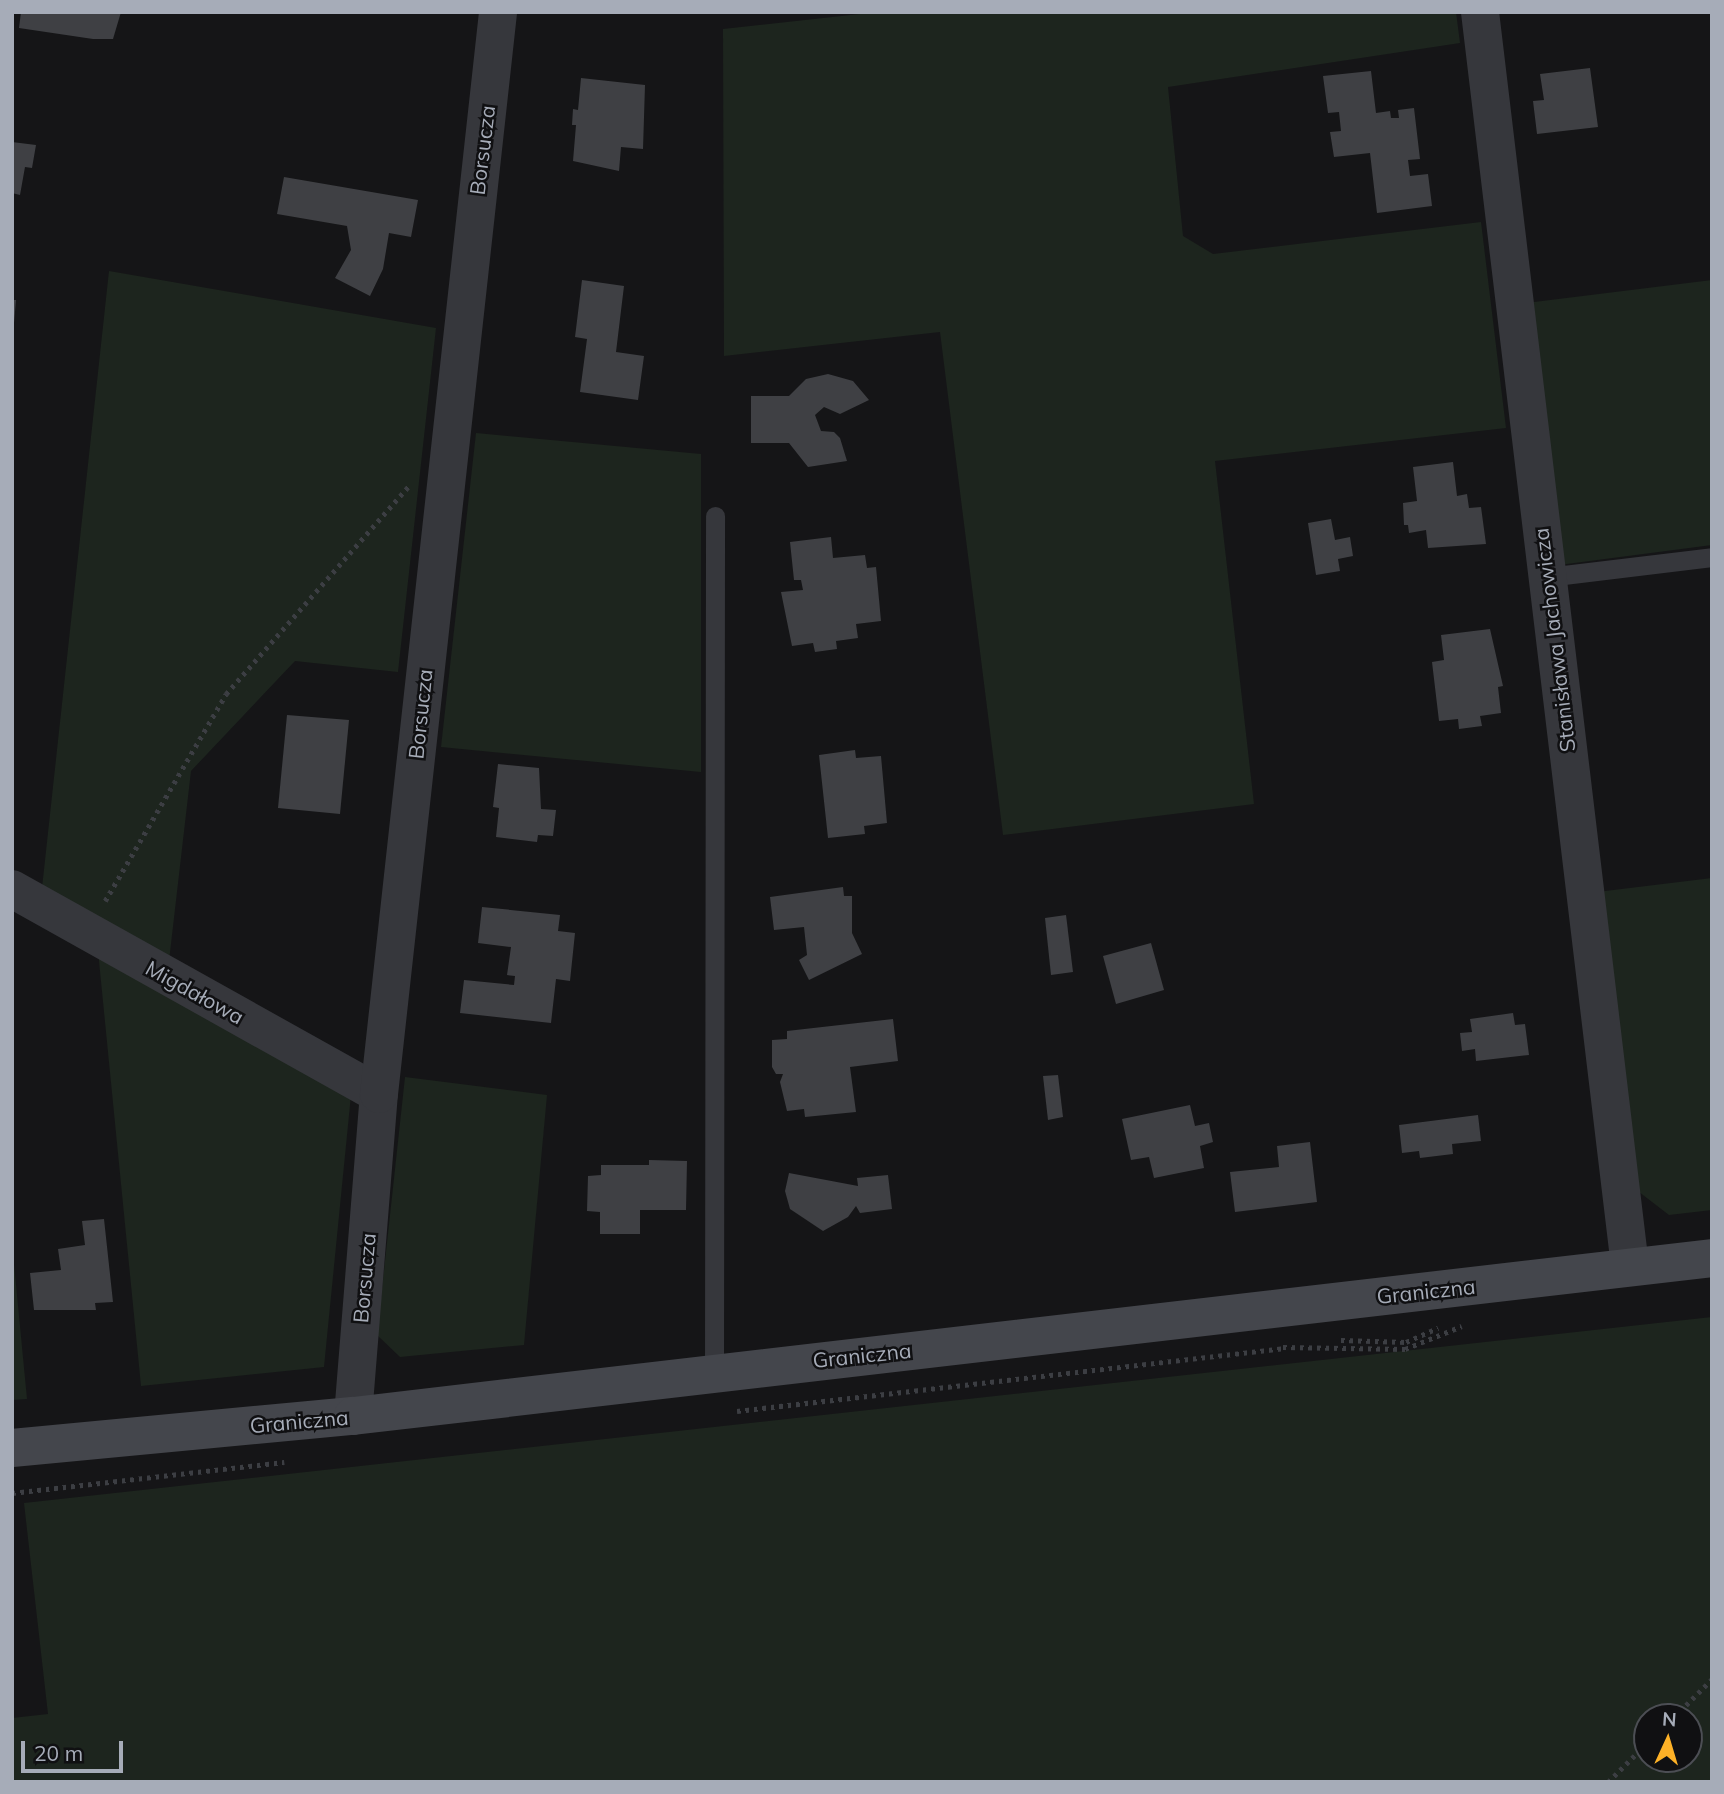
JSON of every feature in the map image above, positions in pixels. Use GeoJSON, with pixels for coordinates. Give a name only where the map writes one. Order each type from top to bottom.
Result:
{"type":"FeatureCollection","features":[{"type":"Feature","properties":{"kind":"street","name":"Borsucza"},"geometry":{"type":"LineString","coordinates":[[353,1416],[379,1094],[498,12]]}},
{"type":"Feature","properties":{"kind":"street","name":"Stanisława Jachowicza"},"geometry":{"type":"LineString","coordinates":[[1480,12],[1630,1267]]}},
{"type":"Feature","properties":{"kind":"street","name":"Migdałowa"},"geometry":{"type":"LineString","coordinates":[[12,889],[379,1094]]}},
{"type":"Feature","properties":{"kind":"street","name":"Graniczna"},"geometry":{"type":"LineString","coordinates":[[12,1448],[353,1416],[714,1371],[1712,1258]]}},
{"type":"Feature","properties":{"kind":"lane"},"geometry":{"type":"LineString","coordinates":[[714,1371],[715,516]]}},
{"type":"Feature","properties":{"kind":"lane"},"geometry":{"type":"LineString","coordinates":[[1547,577],[1712,556]]}},
{"type":"Feature","properties":{"kind":"path"},"geometry":{"type":"LineString","coordinates":[[87,932],[226,694],[413,481]]}},
{"type":"Feature","properties":{"kind":"path"},"geometry":{"type":"LineString","coordinates":[[1688,1703],[1712,1679]]}},
{"type":"Feature","properties":{"kind":"path"},"geometry":{"type":"LineString","coordinates":[[1608,1782],[1633,1757]]}},
{"type":"Feature","properties":{"kind":"shaded area"},"geometry":{"type":"Polygon","coordinates":[[[878,12],[1456,12],[1460,43],[1168,87],[1183,236],[1213,254],[1481,222],[1506,428],[1215,461],[1254,804],[1003,835],[940,332],[724,356],[723,29],[878,12]]]}},
{"type":"Feature","properties":{"kind":"shaded area"},"geometry":{"type":"Polygon","coordinates":[[[109,271],[436,328],[398,672],[295,661],[191,771],[169,961],[42,888],[109,271]]]}},
{"type":"Feature","properties":{"kind":"shaded area"},"geometry":{"type":"Polygon","coordinates":[[[1712,280],[1712,545],[1559,565],[1526,303],[1712,280]]]}},
{"type":"Feature","properties":{"kind":"shaded area"},"geometry":{"type":"Polygon","coordinates":[[[476,433],[701,454],[701,772],[441,747],[476,433]]]}},
{"type":"Feature","properties":{"kind":"shaded area"},"geometry":{"type":"Polygon","coordinates":[[[1712,878],[1712,1210],[1669,1215],[1630,1185],[1597,892],[1712,878]]]}},
{"type":"Feature","properties":{"kind":"shaded area"},"geometry":{"type":"Polygon","coordinates":[[[98,951],[351,1095],[324,1367],[141,1386],[98,951]]]}},
{"type":"Feature","properties":{"kind":"shaded area"},"geometry":{"type":"Polygon","coordinates":[[[405,1077],[547,1095],[524,1345],[400,1357],[377,1335],[405,1077]]]}},
{"type":"Feature","properties":{"kind":"shaded area"},"geometry":{"type":"Polygon","coordinates":[[[12,1243],[27,1399],[12,1400],[12,1243]]]}},
{"type":"Feature","properties":{"kind":"shaded area"},"geometry":{"type":"Polygon","coordinates":[[[1712,1317],[1712,1782],[12,1782],[12,1718],[48,1714],[24,1503],[1712,1317]]]}},
{"type":"Feature","properties":{"kind":"building"},"geometry":{"type":"Polygon","coordinates":[[[21,12],[121,12],[113,39],[93,39],[19,28],[21,12]]]}},
{"type":"Feature","properties":{"kind":"building"},"geometry":{"type":"Polygon","coordinates":[[[1590,68],[1598,127],[1537,134],[1533,101],[1544,100],[1540,74],[1590,68]]]}},
{"type":"Feature","properties":{"kind":"building"},"geometry":{"type":"Polygon","coordinates":[[[1371,71],[1376,113],[1390,111],[1391,118],[1399,118],[1398,110],[1414,108],[1420,159],[1408,160],[1410,176],[1428,174],[1432,206],[1377,213],[1370,153],[1334,157],[1330,132],[1341,131],[1339,112],[1328,113],[1323,76],[1371,71]]]}},
{"type":"Feature","properties":{"kind":"building"},"geometry":{"type":"Polygon","coordinates":[[[581,78],[645,85],[643,149],[621,147],[619,171],[573,161],[576,125],[572,125],[573,109],[578,110],[581,78]]]}},
{"type":"Feature","properties":{"kind":"building"},"geometry":{"type":"Polygon","coordinates":[[[12,142],[36,145],[32,168],[25,167],[20,195],[12,193],[12,142]]]}},
{"type":"Feature","properties":{"kind":"building"},"geometry":{"type":"Polygon","coordinates":[[[284,177],[418,200],[411,237],[389,233],[383,269],[370,296],[335,278],[351,250],[347,226],[277,214],[284,177]]]}},
{"type":"Feature","properties":{"kind":"building"},"geometry":{"type":"Polygon","coordinates":[[[582,280],[624,286],[616,352],[644,356],[638,400],[580,392],[587,339],[575,337],[582,280]]]}},
{"type":"Feature","properties":{"kind":"building"},"geometry":{"type":"Polygon","coordinates":[[[12,300],[16,300],[14,323],[12,323],[12,300]]]}},
{"type":"Feature","properties":{"kind":"building"},"geometry":{"type":"Polygon","coordinates":[[[828,374],[853,381],[869,400],[840,414],[824,407],[815,415],[821,431],[834,432],[840,438],[847,461],[808,467],[789,443],[751,443],[751,396],[789,396],[806,379],[828,374]]]}},
{"type":"Feature","properties":{"kind":"building"},"geometry":{"type":"Polygon","coordinates":[[[1453,462],[1457,496],[1467,494],[1469,508],[1481,507],[1486,544],[1428,548],[1426,530],[1409,533],[1408,525],[1404,525],[1403,503],[1417,501],[1413,467],[1453,462]]]}},
{"type":"Feature","properties":{"kind":"building"},"geometry":{"type":"Polygon","coordinates":[[[1331,519],[1335,540],[1350,537],[1353,556],[1338,559],[1340,571],[1316,575],[1308,523],[1331,519]]]}},
{"type":"Feature","properties":{"kind":"building"},"geometry":{"type":"Polygon","coordinates":[[[831,537],[833,558],[865,555],[867,568],[876,567],[881,621],[856,624],[858,638],[836,641],[837,649],[815,652],[813,643],[792,646],[781,592],[803,590],[801,580],[794,580],[790,542],[831,537]]]}},
{"type":"Feature","properties":{"kind":"building"},"geometry":{"type":"Polygon","coordinates":[[[1490,629],[1503,686],[1498,687],[1501,713],[1480,716],[1482,726],[1459,729],[1458,719],[1439,721],[1432,662],[1444,660],[1441,635],[1490,629]]]}},
{"type":"Feature","properties":{"kind":"building"},"geometry":{"type":"Polygon","coordinates":[[[287,715],[349,720],[340,814],[278,808],[287,715]]]}},
{"type":"Feature","properties":{"kind":"building"},"geometry":{"type":"Polygon","coordinates":[[[855,750],[856,758],[881,756],[887,823],[864,826],[865,834],[828,838],[819,755],[855,750]]]}},
{"type":"Feature","properties":{"kind":"building"},"geometry":{"type":"Polygon","coordinates":[[[498,764],[539,768],[541,809],[556,810],[553,836],[538,835],[537,842],[496,837],[499,808],[493,807],[498,764]]]}},
{"type":"Feature","properties":{"kind":"building"},"geometry":{"type":"Polygon","coordinates":[[[843,887],[844,896],[852,896],[852,933],[862,954],[809,980],[799,960],[807,955],[804,927],[774,930],[770,897],[843,887]]]}},
{"type":"Feature","properties":{"kind":"building"},"geometry":{"type":"Polygon","coordinates":[[[482,907],[560,915],[558,931],[575,933],[570,981],[556,979],[551,1023],[460,1013],[464,980],[514,985],[515,976],[507,975],[511,947],[478,943],[482,907]]]}},
{"type":"Feature","properties":{"kind":"building"},"geometry":{"type":"Polygon","coordinates":[[[1066,915],[1073,972],[1051,975],[1045,918],[1066,915]]]}},
{"type":"Feature","properties":{"kind":"building"},"geometry":{"type":"Polygon","coordinates":[[[1151,943],[1164,990],[1116,1004],[1103,956],[1151,943]]]}},
{"type":"Feature","properties":{"kind":"building"},"geometry":{"type":"Polygon","coordinates":[[[1513,1013],[1515,1025],[1525,1024],[1529,1055],[1476,1061],[1475,1049],[1462,1051],[1460,1033],[1472,1032],[1470,1019],[1513,1013]]]}},
{"type":"Feature","properties":{"kind":"building"},"geometry":{"type":"Polygon","coordinates":[[[893,1019],[898,1061],[850,1067],[856,1112],[805,1117],[804,1109],[787,1111],[780,1082],[783,1074],[776,1074],[772,1067],[772,1040],[787,1039],[787,1031],[893,1019]]]}},
{"type":"Feature","properties":{"kind":"building"},"geometry":{"type":"Polygon","coordinates":[[[1058,1075],[1063,1117],[1048,1120],[1043,1076],[1058,1075]]]}},
{"type":"Feature","properties":{"kind":"building"},"geometry":{"type":"Polygon","coordinates":[[[1190,1105],[1195,1126],[1209,1123],[1213,1142],[1200,1146],[1204,1168],[1154,1178],[1149,1157],[1131,1160],[1122,1119],[1190,1105]]]}},
{"type":"Feature","properties":{"kind":"building"},"geometry":{"type":"Polygon","coordinates":[[[1478,1115],[1481,1141],[1452,1144],[1453,1154],[1420,1158],[1419,1151],[1402,1153],[1399,1125],[1478,1115]]]}},
{"type":"Feature","properties":{"kind":"building"},"geometry":{"type":"Polygon","coordinates":[[[1310,1142],[1317,1202],[1235,1212],[1230,1172],[1279,1167],[1277,1146],[1310,1142]]]}},
{"type":"Feature","properties":{"kind":"building"},"geometry":{"type":"Polygon","coordinates":[[[649,1160],[687,1161],[686,1210],[640,1210],[640,1234],[600,1234],[600,1212],[587,1211],[588,1176],[601,1175],[601,1165],[649,1165],[649,1160]]]}},
{"type":"Feature","properties":{"kind":"building"},"geometry":{"type":"Polygon","coordinates":[[[789,1173],[858,1186],[857,1178],[888,1175],[892,1209],[860,1213],[856,1206],[848,1217],[823,1231],[790,1209],[785,1191],[789,1173]]]}},
{"type":"Feature","properties":{"kind":"building"},"geometry":{"type":"Polygon","coordinates":[[[104,1219],[113,1302],[95,1303],[96,1310],[34,1310],[30,1273],[61,1270],[58,1249],[85,1245],[82,1221],[104,1219]]]}}]}
